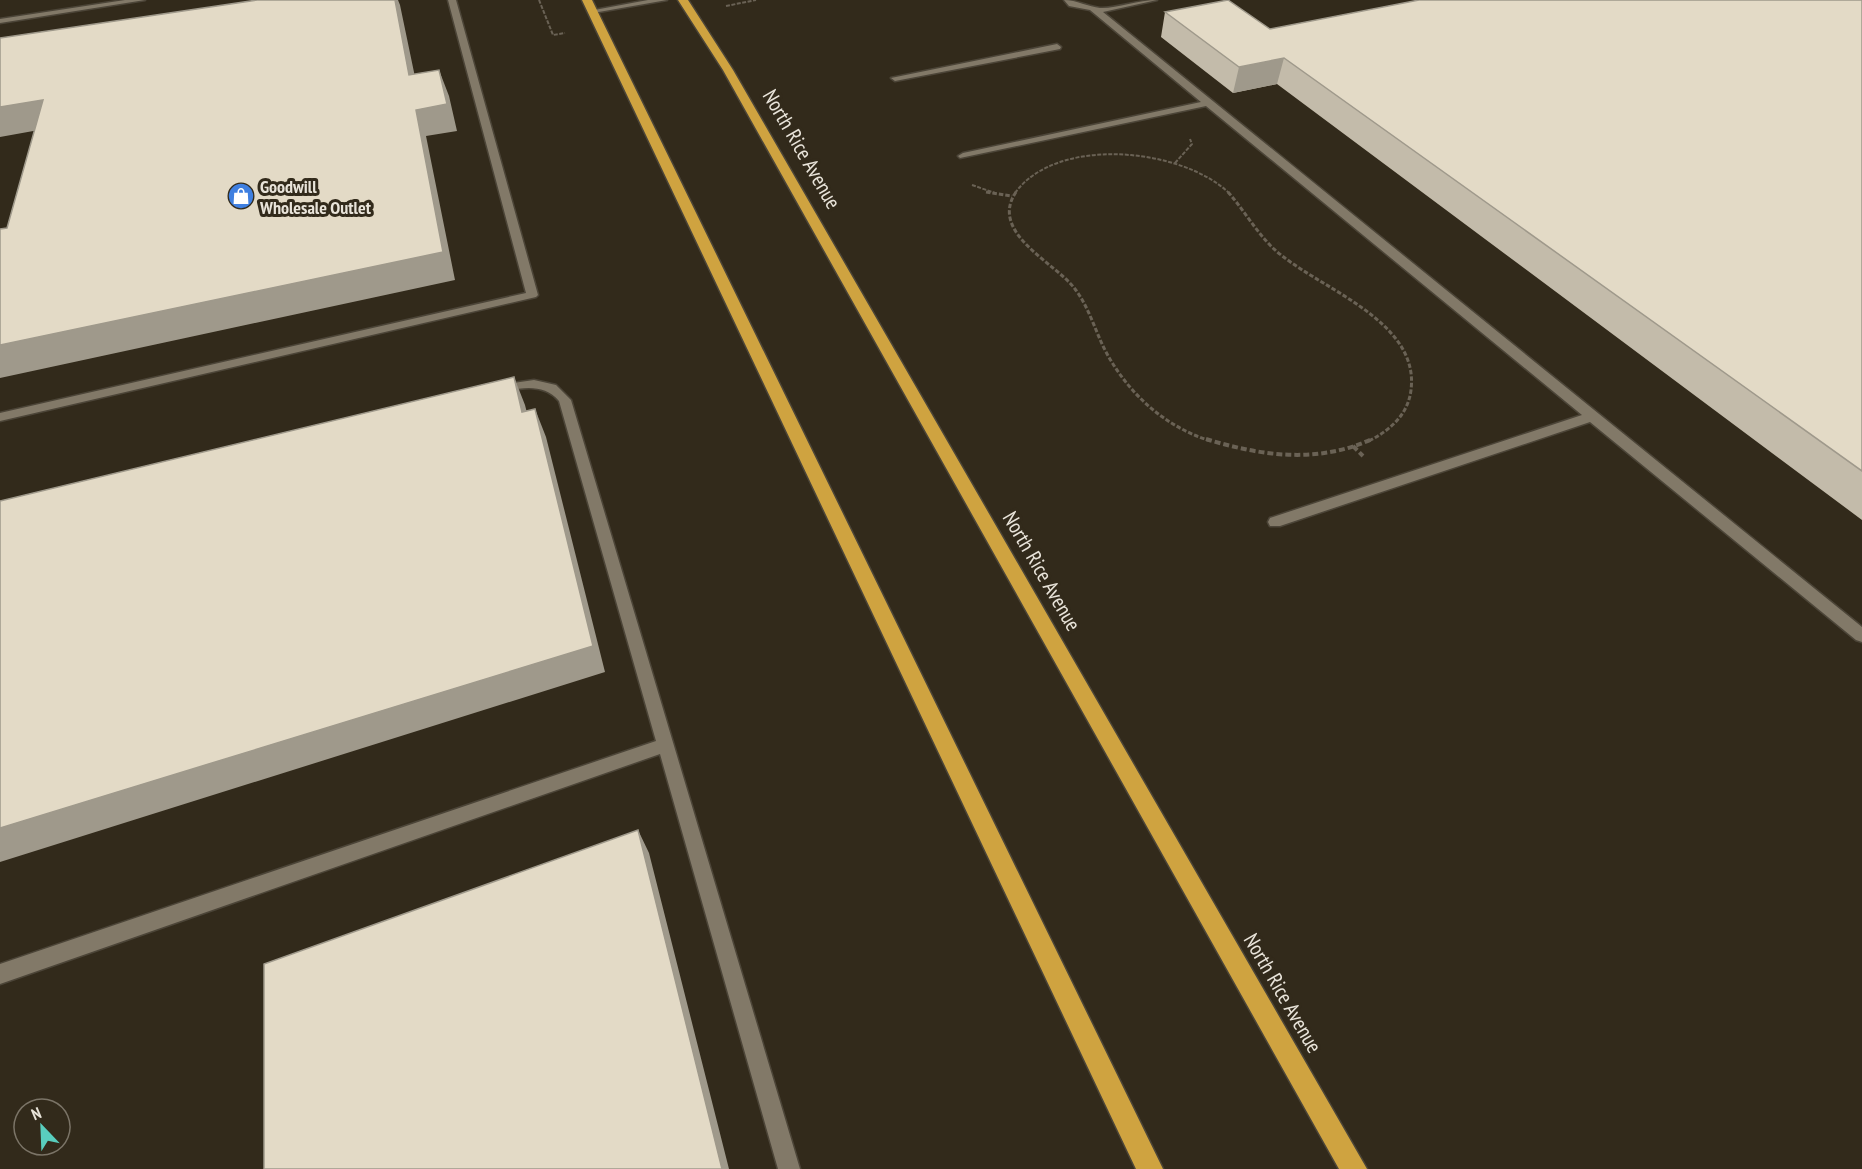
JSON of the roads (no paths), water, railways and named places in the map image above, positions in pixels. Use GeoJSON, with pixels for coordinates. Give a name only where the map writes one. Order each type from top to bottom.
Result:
{"type":"FeatureCollection","features":[{"type":"Feature","properties":{"kind":"highway","name":"North Rice Avenue"},"geometry":{"type":"LineString","coordinates":[[683,0],[728,70],[1354,1169]]}},
{"type":"Feature","properties":{"kind":"highway"},"geometry":{"type":"LineString","coordinates":[[590,6],[1150,1169]]}},
{"type":"Feature","properties":{"kind":"street"},"geometry":{"type":"LineString","coordinates":[[0,21],[141,0]]}},
{"type":"Feature","properties":{"kind":"street"},"geometry":{"type":"LineString","coordinates":[[0,417],[532,295],[452,0]]}},
{"type":"Feature","properties":{"kind":"street"},"geometry":{"type":"LineString","coordinates":[[590,6],[663,0]]}},
{"type":"Feature","properties":{"kind":"street"},"geometry":{"type":"LineString","coordinates":[[1068,0],[1072,4],[1096,6],[1153,0]]}},
{"type":"Feature","properties":{"kind":"street"},"geometry":{"type":"LineString","coordinates":[[1096,6],[1208,103],[1862,636]]}},
{"type":"Feature","properties":{"kind":"street"},"geometry":{"type":"LineString","coordinates":[[895,78],[1057,47]]}},
{"type":"Feature","properties":{"kind":"street"},"geometry":{"type":"LineString","coordinates":[[963,156],[1208,103]]}},
{"type":"Feature","properties":{"kind":"street"},"geometry":{"type":"LineString","coordinates":[[486,391],[538,383],[558,389],[565,400],[789,1169]]}},
{"type":"Feature","properties":{"kind":"street"},"geometry":{"type":"LineString","coordinates":[[1275,522],[1593,416]]}},
{"type":"Feature","properties":{"kind":"street"},"geometry":{"type":"LineString","coordinates":[[0,974],[665,745]]}},
{"type":"Feature","properties":{"kind":"place","name":"Goodwill Wholesale Outlet"},"geometry":{"type":"Point","coordinates":[241,196]}}]}
